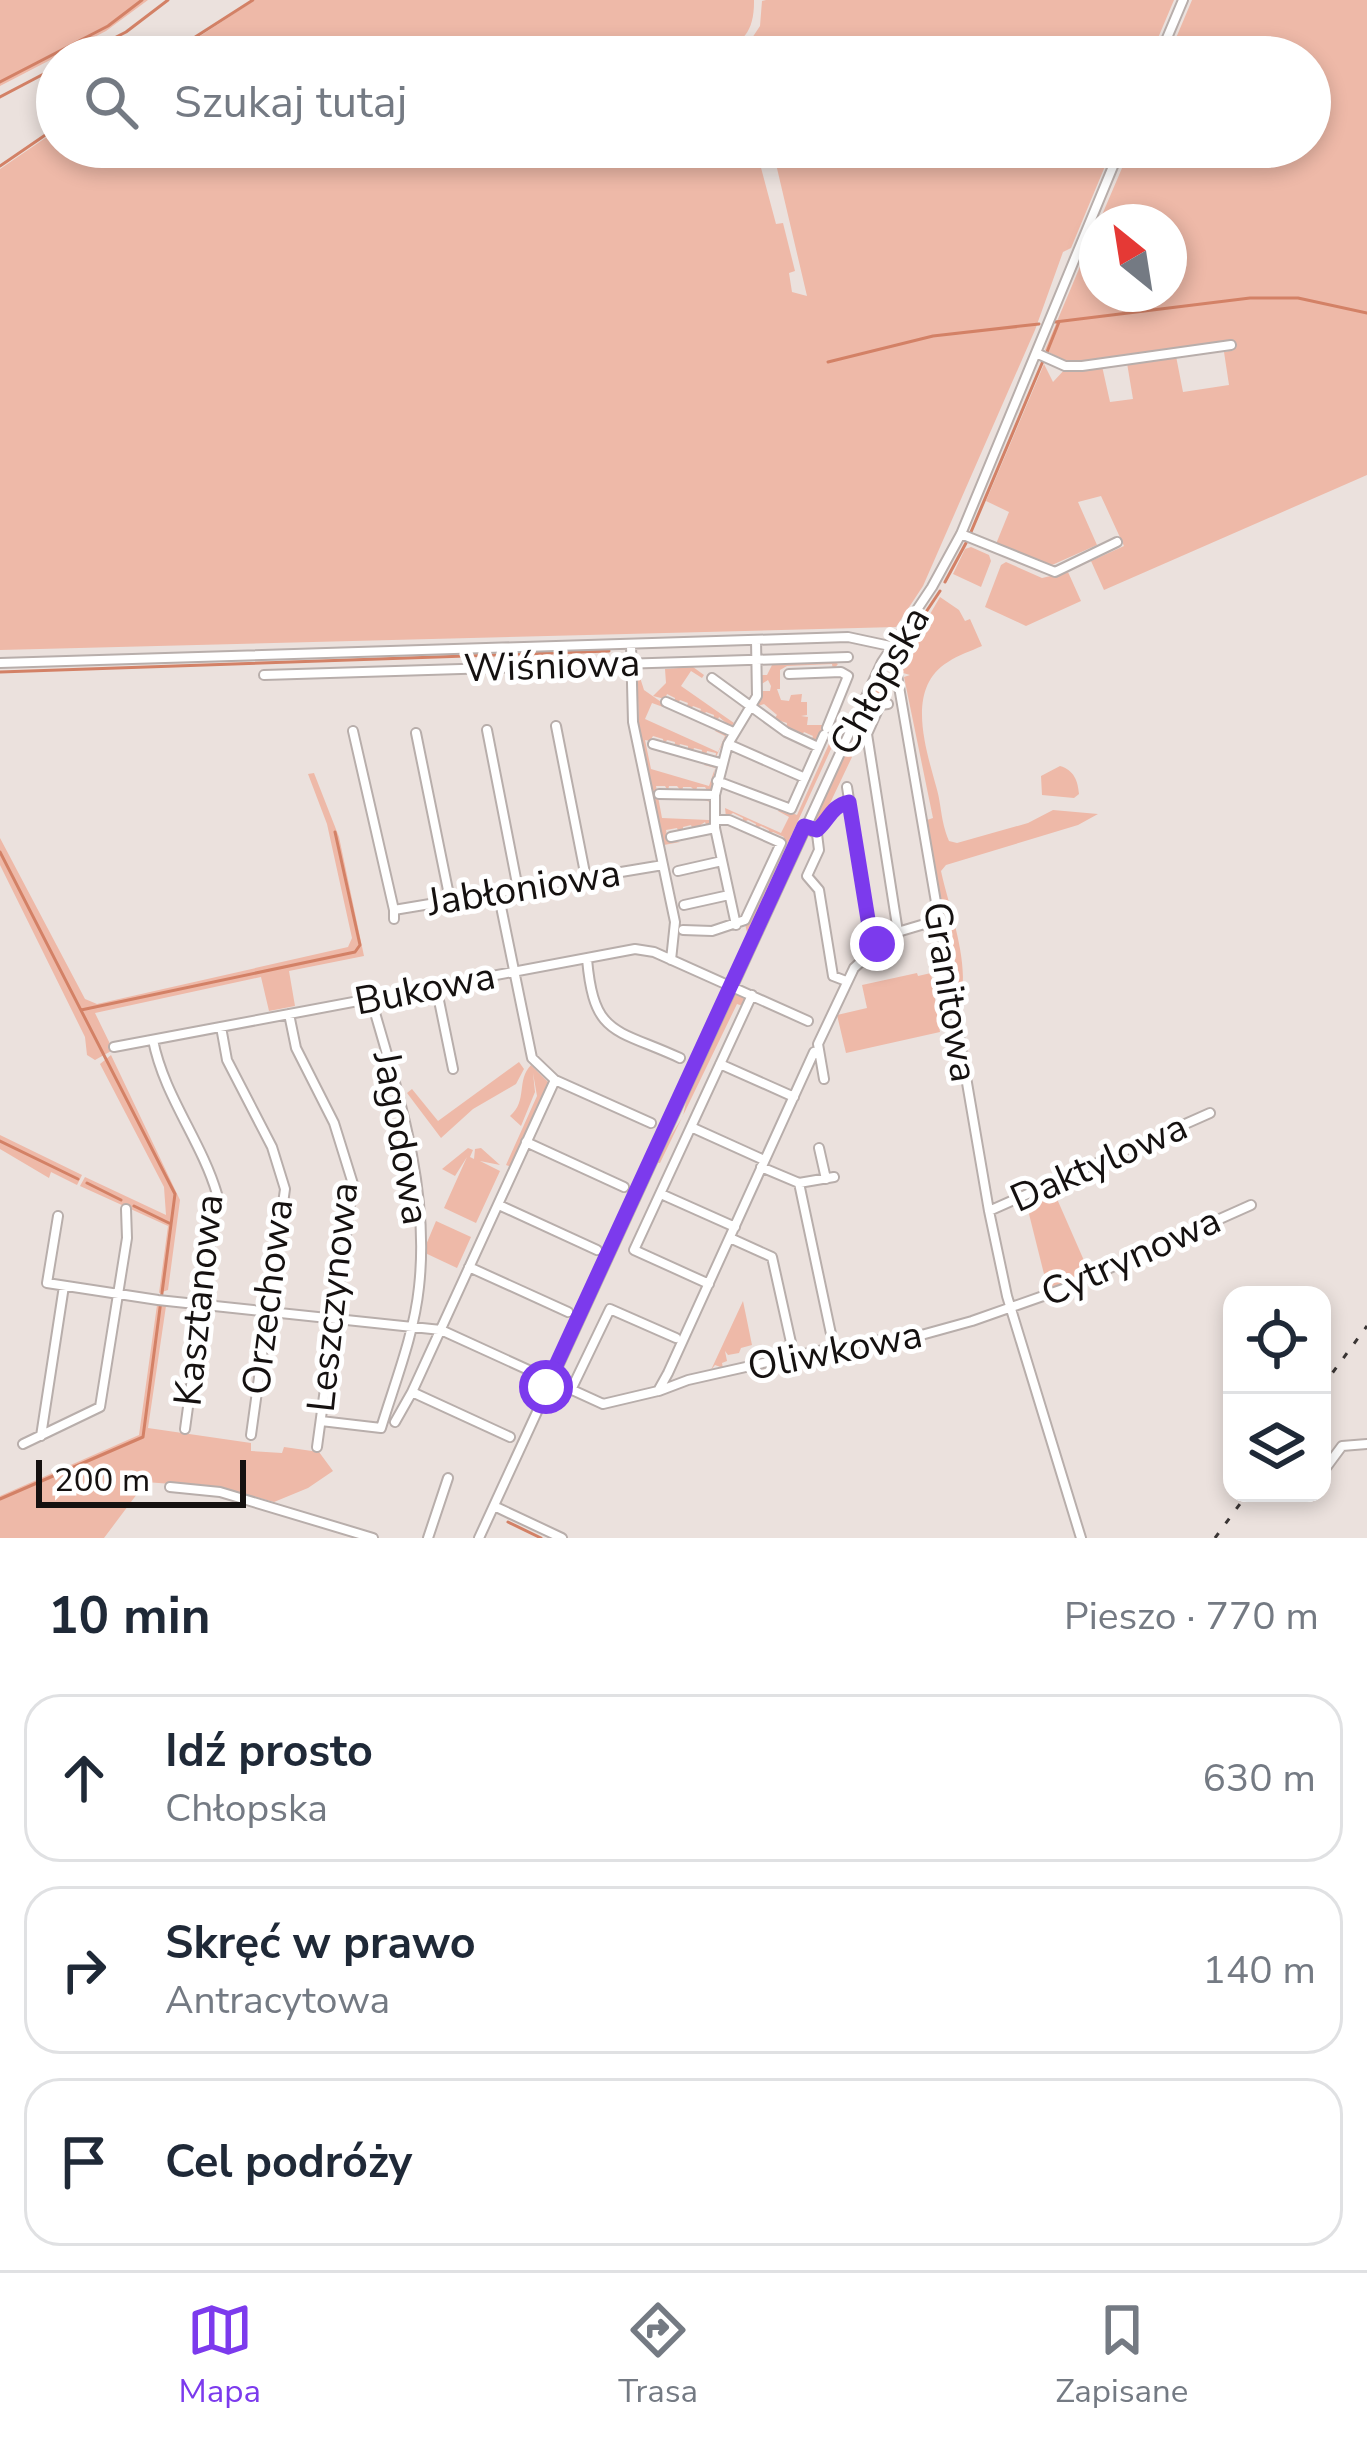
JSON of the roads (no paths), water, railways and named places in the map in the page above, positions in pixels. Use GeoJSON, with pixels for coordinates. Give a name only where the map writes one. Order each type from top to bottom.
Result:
{"type":"FeatureCollection","features":[{"type":"Feature","properties":{"kind":"street"},"geometry":{"type":"LineString","coordinates":[[1168,36],[1183,0]]}},
{"type":"Feature","properties":{"kind":"street","name":"Chłopska"},"geometry":{"type":"LineString","coordinates":[[479,1538],[881,662],[961,534],[1112,168]]}},
{"type":"Feature","properties":{"kind":"street"},"geometry":{"type":"LineString","coordinates":[[1036,353],[1065,365],[1082,366],[1231,345]]}},
{"type":"Feature","properties":{"kind":"street"},"geometry":{"type":"LineString","coordinates":[[961,534],[1055,572],[1117,542]]}},
{"type":"Feature","properties":{"kind":"street"},"geometry":{"type":"LineString","coordinates":[[0,663],[848,637],[892,643]]}},
{"type":"Feature","properties":{"kind":"street"},"geometry":{"type":"LineString","coordinates":[[736,925],[715,824],[715,796],[728,744],[758,690],[756,640]]}},
{"type":"Feature","properties":{"kind":"street","name":"Granitowa"},"geometry":{"type":"LineString","coordinates":[[892,643],[988,1211],[1011,1308],[1082,1538]]}},
{"type":"Feature","properties":{"kind":"street"},"geometry":{"type":"LineString","coordinates":[[632,645],[633,722],[674,922],[671,959]]}},
{"type":"Feature","properties":{"kind":"street","name":"Wiśniowa"},"geometry":{"type":"LineString","coordinates":[[264,675],[844,657],[841,672],[848,681],[805,778]]}},
{"type":"Feature","properties":{"kind":"street"},"geometry":{"type":"LineString","coordinates":[[881,662],[897,675]]}},
{"type":"Feature","properties":{"kind":"street"},"geometry":{"type":"LineString","coordinates":[[789,674],[841,672]]}},
{"type":"Feature","properties":{"kind":"street"},"geometry":{"type":"LineString","coordinates":[[712,678],[786,732],[818,747]]}},
{"type":"Feature","properties":{"kind":"street"},"geometry":{"type":"LineString","coordinates":[[666,702],[733,732]]}},
{"type":"Feature","properties":{"kind":"street"},"geometry":{"type":"LineString","coordinates":[[888,704],[880,705],[867,734],[898,932]]}},
{"type":"Feature","properties":{"kind":"street"},"geometry":{"type":"LineString","coordinates":[[556,727],[586,878]]}},
{"type":"Feature","properties":{"kind":"street"},"geometry":{"type":"LineString","coordinates":[[487,730],[518,890]]}},
{"type":"Feature","properties":{"kind":"street","name":"Jabłoniowa"},"geometry":{"type":"LineString","coordinates":[[353,731],[394,914],[663,866]]}},
{"type":"Feature","properties":{"kind":"street"},"geometry":{"type":"LineString","coordinates":[[416,733],[450,901]]}},
{"type":"Feature","properties":{"kind":"street"},"geometry":{"type":"LineString","coordinates":[[717,781],[791,809],[805,778],[728,744]]}},
{"type":"Feature","properties":{"kind":"street"},"geometry":{"type":"LineString","coordinates":[[653,745],[720,764]]}},
{"type":"Feature","properties":{"kind":"street"},"geometry":{"type":"LineString","coordinates":[[847,787],[870,932],[877,944]]}},
{"type":"Feature","properties":{"kind":"street"},"geometry":{"type":"LineString","coordinates":[[659,794],[715,796]]}},
{"type":"Feature","properties":{"kind":"street"},"geometry":{"type":"LineString","coordinates":[[815,831],[836,808],[849,802]]}},
{"type":"Feature","properties":{"kind":"street"},"geometry":{"type":"LineString","coordinates":[[671,837],[729,820],[781,843],[748,916],[736,925],[712,931],[682,930]]}},
{"type":"Feature","properties":{"kind":"street"},"geometry":{"type":"LineString","coordinates":[[804,826],[815,831]]}},
{"type":"Feature","properties":{"kind":"street"},"geometry":{"type":"LineString","coordinates":[[815,831],[819,850],[807,876],[819,889],[833,976],[846,981]]}},
{"type":"Feature","properties":{"kind":"street"},"geometry":{"type":"LineString","coordinates":[[677,872],[722,862]]}},
{"type":"Feature","properties":{"kind":"street"},"geometry":{"type":"LineString","coordinates":[[498,892],[530,1054],[555,1080],[651,1123]]}},
{"type":"Feature","properties":{"kind":"street"},"geometry":{"type":"LineString","coordinates":[[684,905],[729,895]]}},
{"type":"Feature","properties":{"kind":"street"},"geometry":{"type":"LineString","coordinates":[[658,1391],[846,981],[877,944],[938,920]]}},
{"type":"Feature","properties":{"kind":"street","name":"Bukowa"},"geometry":{"type":"LineString","coordinates":[[114,1047],[642,950],[808,1021]]}},
{"type":"Feature","properties":{"kind":"street"},"geometry":{"type":"LineString","coordinates":[[587,959],[591,996],[600,1018],[680,1058]]}},
{"type":"Feature","properties":{"kind":"street"},"geometry":{"type":"LineString","coordinates":[[436,986],[453,1069]]}},
{"type":"Feature","properties":{"kind":"street"},"geometry":{"type":"LineString","coordinates":[[709,1284],[634,1250],[752,995]]}},
{"type":"Feature","properties":{"kind":"street","name":"Jagodowa"},"geometry":{"type":"LineString","coordinates":[[321,1421],[381,1429],[420,1285],[420,1195],[406,1121],[371,999]]}},
{"type":"Feature","properties":{"kind":"street","name":"Leszczynowa"},"geometry":{"type":"LineString","coordinates":[[289,1014],[296,1048],[334,1123],[352,1184],[317,1447]]}},
{"type":"Feature","properties":{"kind":"street","name":"Orzechowa"},"geometry":{"type":"LineString","coordinates":[[221,1027],[227,1060],[272,1147],[285,1189],[251,1435]]}},
{"type":"Feature","properties":{"kind":"street","name":"Kasztanowa"},"geometry":{"type":"LineString","coordinates":[[153,1040],[160,1076],[211,1173],[217,1194],[185,1429]]}},
{"type":"Feature","properties":{"kind":"street"},"geometry":{"type":"LineString","coordinates":[[816,1048],[824,1079]]}},
{"type":"Feature","properties":{"kind":"street"},"geometry":{"type":"LineString","coordinates":[[720,1064],[794,1097]]}},
{"type":"Feature","properties":{"kind":"street"},"geometry":{"type":"LineString","coordinates":[[394,1422],[555,1080]]}},
{"type":"Feature","properties":{"kind":"street","name":"Daktylowa"},"geometry":{"type":"LineString","coordinates":[[988,1211],[1210,1113]]}},
{"type":"Feature","properties":{"kind":"street"},"geometry":{"type":"LineString","coordinates":[[691,1127],[799,1183],[830,1178],[819,1148]]}},
{"type":"Feature","properties":{"kind":"street"},"geometry":{"type":"LineString","coordinates":[[526,1142],[624,1187]]}},
{"type":"Feature","properties":{"kind":"street"},"geometry":{"type":"LineString","coordinates":[[799,1183],[834,1348]]}},
{"type":"Feature","properties":{"kind":"street"},"geometry":{"type":"LineString","coordinates":[[661,1194],[735,1227]]}},
{"type":"Feature","properties":{"kind":"street"},"geometry":{"type":"LineString","coordinates":[[499,1205],[597,1250]]}},
{"type":"Feature","properties":{"kind":"street","name":"Cytrynowa"},"geometry":{"type":"LineString","coordinates":[[1011,1308],[1251,1205]]}},
{"type":"Feature","properties":{"kind":"street"},"geometry":{"type":"LineString","coordinates":[[23,1444],[100,1407],[127,1238],[126,1209]]}},
{"type":"Feature","properties":{"kind":"street"},"geometry":{"type":"LineString","coordinates":[[41,1436],[64,1286],[47,1283],[58,1216]]}},
{"type":"Feature","properties":{"kind":"street"},"geometry":{"type":"LineString","coordinates":[[730,1238],[772,1257],[794,1356]]}},
{"type":"Feature","properties":{"kind":"street"},"geometry":{"type":"LineString","coordinates":[[469,1267],[568,1312]]}},
{"type":"Feature","properties":{"kind":"street","name":"Oliwkowa"},"geometry":{"type":"LineString","coordinates":[[64,1286],[441,1330],[603,1404],[794,1356],[871,1340],[896,1342],[1011,1308]]}},
{"type":"Feature","properties":{"kind":"street"},"geometry":{"type":"LineString","coordinates":[[571,1390],[610,1309],[676,1338]]}},
{"type":"Feature","properties":{"kind":"street"},"geometry":{"type":"LineString","coordinates":[[412,1392],[511,1437]]}},
{"type":"Feature","properties":{"kind":"street"},"geometry":{"type":"LineString","coordinates":[[1331,1460],[1342,1446],[1367,1444]]}},
{"type":"Feature","properties":{"kind":"street"},"geometry":{"type":"LineString","coordinates":[[428,1538],[448,1478]]}},
{"type":"Feature","properties":{"kind":"street"},"geometry":{"type":"LineString","coordinates":[[170,1487],[220,1492],[374,1538]]}},
{"type":"Feature","properties":{"kind":"street"},"geometry":{"type":"LineString","coordinates":[[494,1506],[562,1538]]}},
{"type":"Feature","properties":{"kind":"waterway"},"geometry":{"type":"LineString","coordinates":[[89,36],[142,0]]}},
{"type":"Feature","properties":{"kind":"waterway"},"geometry":{"type":"LineString","coordinates":[[118,36],[168,0]]}},
{"type":"Feature","properties":{"kind":"waterway"},"geometry":{"type":"LineString","coordinates":[[197,36],[253,0]]}},
{"type":"Feature","properties":{"kind":"waterway"},"geometry":{"type":"LineString","coordinates":[[0,82],[36,63]]}},
{"type":"Feature","properties":{"kind":"waterway"},"geometry":{"type":"LineString","coordinates":[[0,97],[36,78]]}},
{"type":"Feature","properties":{"kind":"waterway"},"geometry":{"type":"LineString","coordinates":[[0,166],[36,141]]}},
{"type":"Feature","properties":{"kind":"waterway"},"geometry":{"type":"LineString","coordinates":[[1055,322],[1250,298],[1298,298],[1367,313]]}},
{"type":"Feature","properties":{"kind":"waterway"},"geometry":{"type":"LineString","coordinates":[[1047,352],[1059,322]]}},
{"type":"Feature","properties":{"kind":"waterway"},"geometry":{"type":"LineString","coordinates":[[828,362],[933,336],[1039,324]]}},
{"type":"Feature","properties":{"kind":"waterway"},"geometry":{"type":"LineString","coordinates":[[971,532],[1043,361]]}},
{"type":"Feature","properties":{"kind":"waterway"},"geometry":{"type":"LineString","coordinates":[[945,582],[966,543]]}},
{"type":"Feature","properties":{"kind":"waterway"},"geometry":{"type":"LineString","coordinates":[[912,633],[940,591]]}},
{"type":"Feature","properties":{"kind":"waterway"},"geometry":{"type":"LineString","coordinates":[[0,672],[609,651]]}},
{"type":"Feature","properties":{"kind":"waterway"},"geometry":{"type":"LineString","coordinates":[[81,1010],[355,952],[360,945],[335,832]]}},
{"type":"Feature","properties":{"kind":"waterway"},"geometry":{"type":"LineString","coordinates":[[0,852],[175,1194],[143,1437],[0,1499]]}},
{"type":"Feature","properties":{"kind":"waterway"},"geometry":{"type":"LineString","coordinates":[[0,1141],[78,1179]]}},
{"type":"Feature","properties":{"kind":"waterway"},"geometry":{"type":"LineString","coordinates":[[87,1183],[121,1200]]}},
{"type":"Feature","properties":{"kind":"waterway"},"geometry":{"type":"LineString","coordinates":[[134,1206],[171,1224]]}},
{"type":"Feature","properties":{"kind":"waterway"},"geometry":{"type":"LineString","coordinates":[[508,1522],[541,1538]]}},
{"type":"Feature","properties":{"kind":"railway"},"geometry":{"type":"LineString","coordinates":[[1331,1375],[1367,1326]]}},
{"type":"Feature","properties":{"kind":"railway"},"geometry":{"type":"LineString","coordinates":[[1215,1538],[1241,1502]]}}]}
